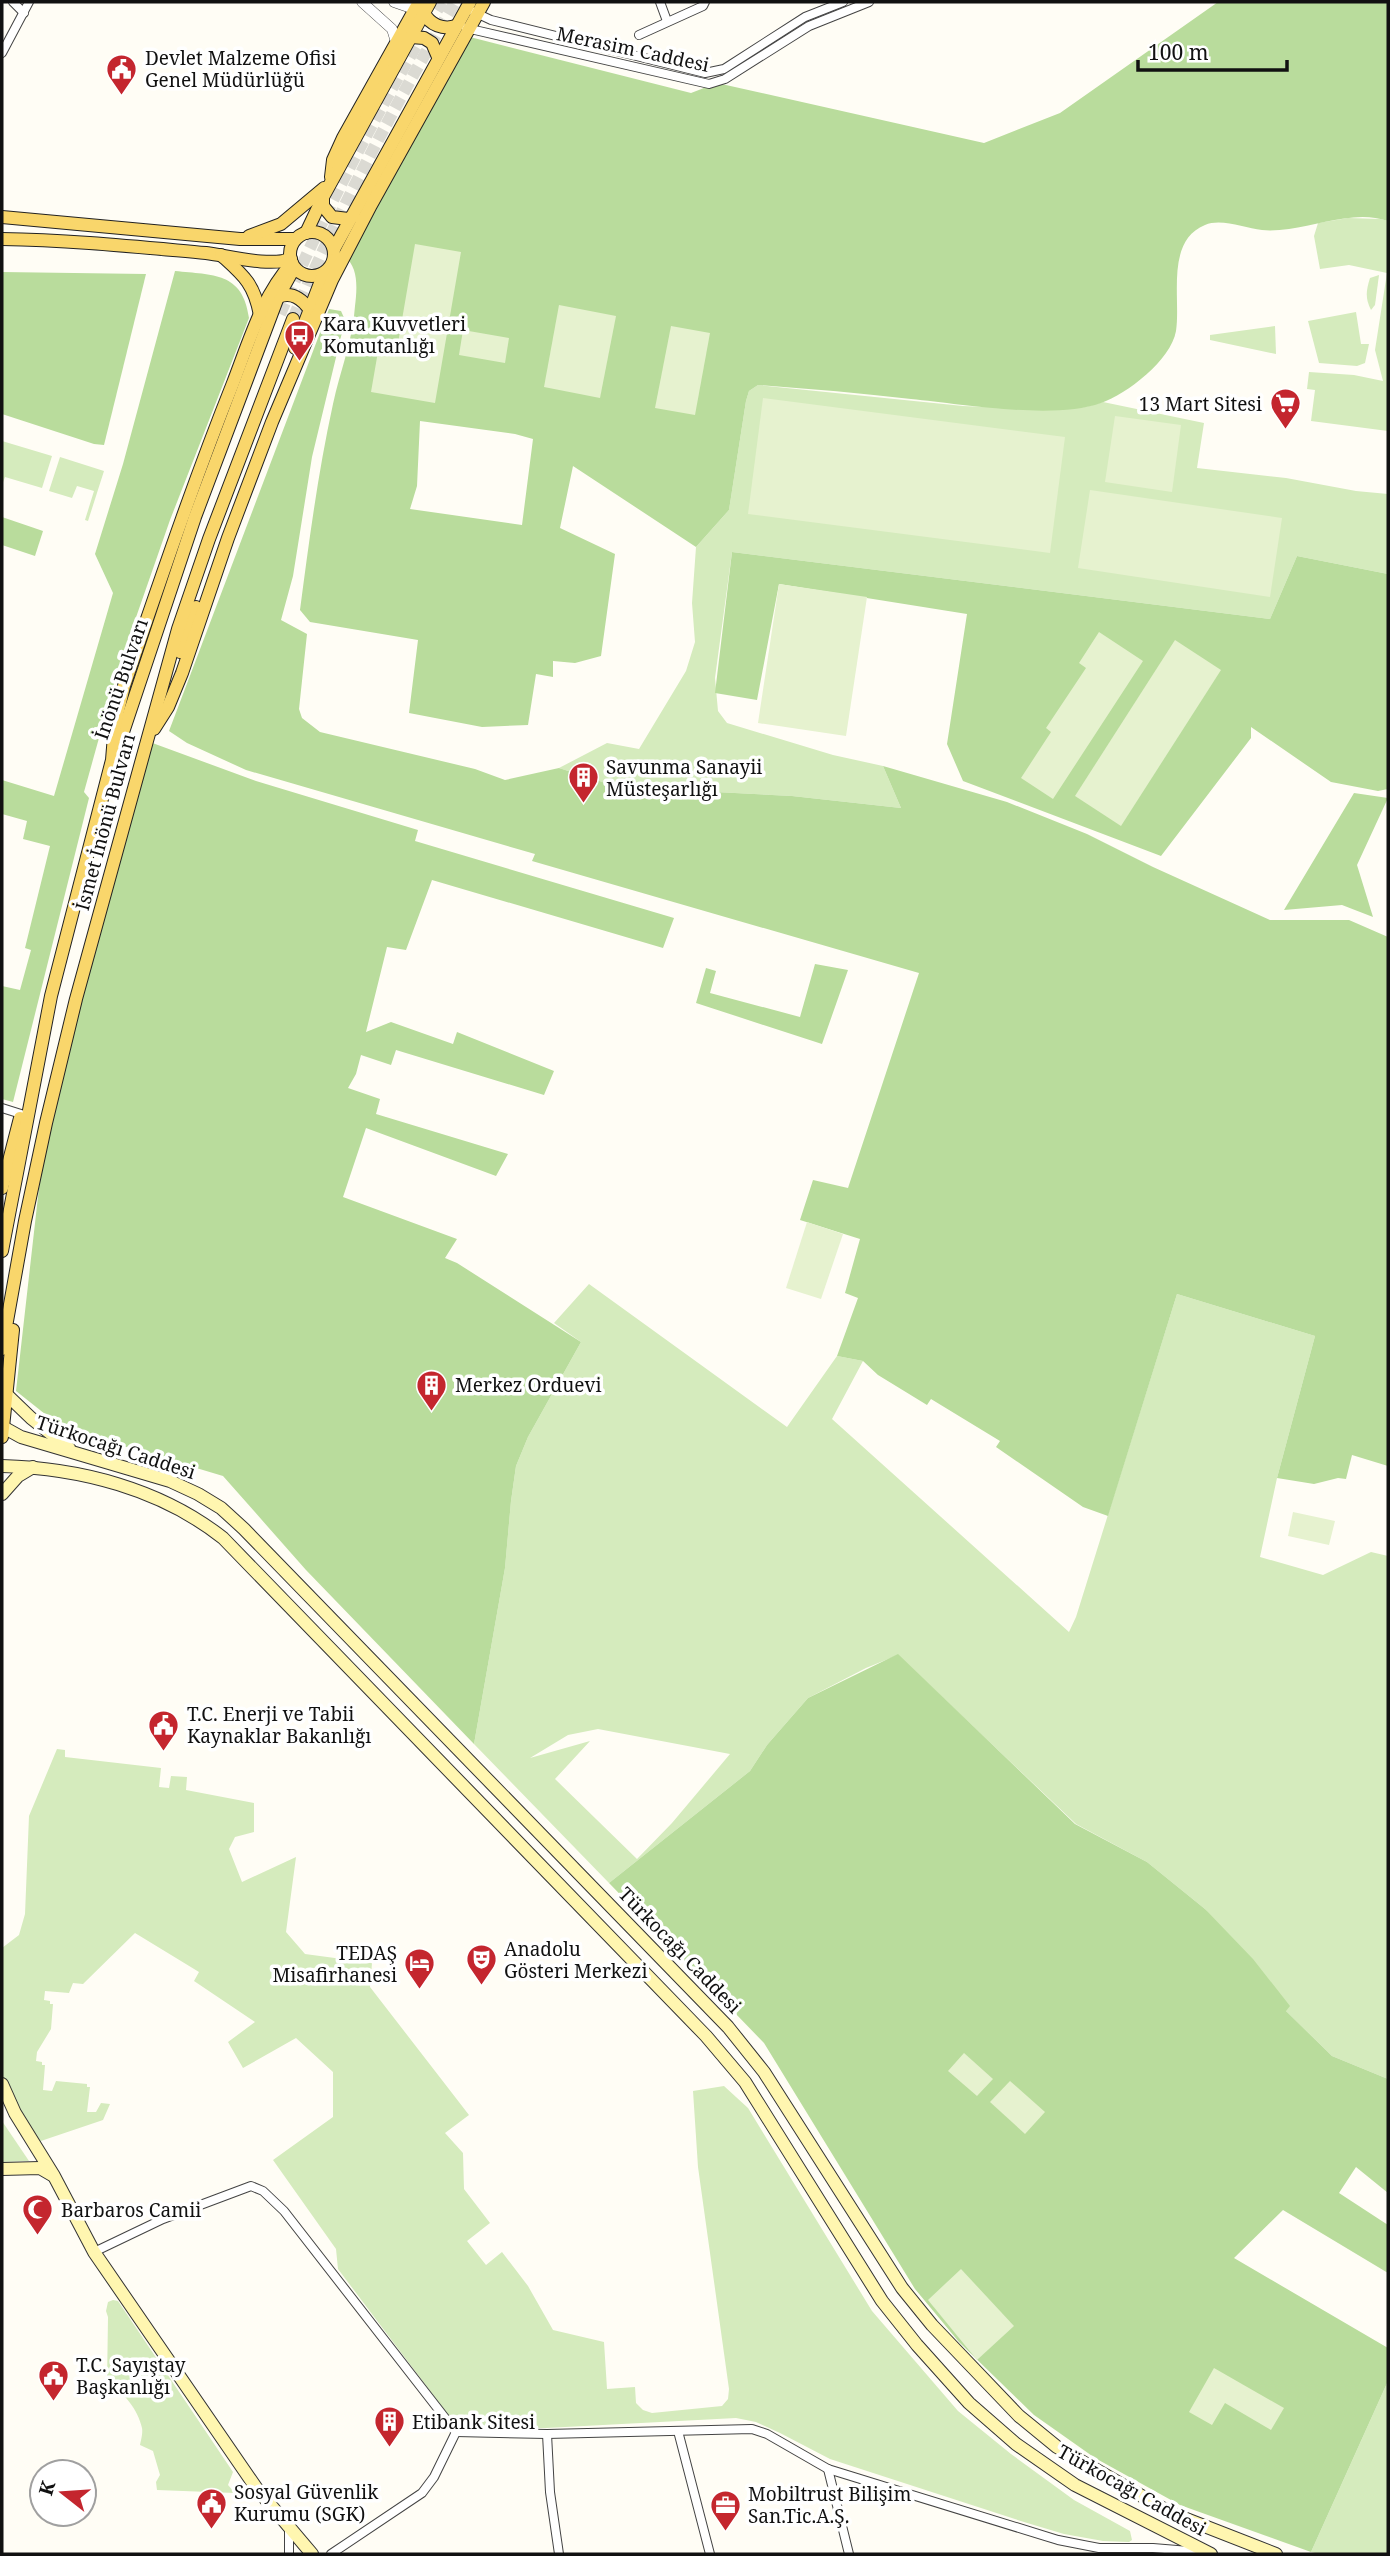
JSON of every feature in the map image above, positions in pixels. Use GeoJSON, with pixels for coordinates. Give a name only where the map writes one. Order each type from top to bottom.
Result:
{"type":"FeatureCollection","features":[{"type":"Feature","properties":{"kind":"main road"},"geometry":{"type":"LineString","coordinates":[[147,741],[255,448],[324,274],[333,263],[334,249],[456,26],[469,7],[484,2]]}},
{"type":"Feature","properties":{"kind":"main road"},"geometry":{"type":"LineString","coordinates":[[240,239],[281,224],[332,181],[333,160],[343,138],[396,42],[422,6]]}},
{"type":"Feature","properties":{"kind":"main road"},"geometry":{"type":"LineString","coordinates":[[422,6],[426,17],[437,26],[448,29],[456,26]]}},
{"type":"Feature","properties":{"kind":"main road"},"geometry":{"type":"LineString","coordinates":[[164,610],[195,517],[292,264],[290,248],[301,236],[411,37],[422,6]]}},
{"type":"Feature","properties":{"kind":"main road"},"geometry":{"type":"LineString","coordinates":[[147,741],[168,707],[183,673],[228,538],[272,422],[332,280],[470,28],[469,7]]}},
{"type":"Feature","properties":{"kind":"main road"},"geometry":{"type":"LineString","coordinates":[[411,37],[424,38],[432,43],[438,57]]}},
{"type":"Feature","properties":{"kind":"main road"},"geometry":{"type":"LineString","coordinates":[[323,197],[323,206],[332,217],[348,219],[354,216]]}},
{"type":"Feature","properties":{"kind":"main road"},"geometry":{"type":"LineString","coordinates":[[2,217],[240,239],[320,234],[326,237],[334,249]]}},
{"type":"Feature","properties":{"kind":"main road"},"geometry":{"type":"LineString","coordinates":[[2,239],[220,255],[292,264],[305,276],[324,274]]}},
{"type":"Feature","properties":{"kind":"main road"},"geometry":{"type":"LineString","coordinates":[[220,255],[249,280],[260,314]]}},
{"type":"Feature","properties":{"kind":"main road"},"geometry":{"type":"LineString","coordinates":[[112,760],[115,723],[124,686],[213,432],[260,314],[277,279],[292,264]]}},
{"type":"Feature","properties":{"kind":"main road"},"geometry":{"type":"LineString","coordinates":[[278,297],[284,295],[297,298],[310,310]]}},
{"type":"Feature","properties":{"kind":"main road","name":"İsmet İnönü Bulvarı"},"geometry":{"type":"LineString","coordinates":[[2,1349],[25,1222],[76,999],[147,741],[178,629],[286,317],[164,610]]}},
{"type":"Feature","properties":{"kind":"main road","name":"İnönü Bulvarı"},"geometry":{"type":"LineString","coordinates":[[112,760],[164,610]]}},
{"type":"Feature","properties":{"kind":"main road","name":"İsmet İnönü Bulvarı"},"geometry":{"type":"LineString","coordinates":[[2,1251],[51,996],[112,760]]}},
{"type":"Feature","properties":{"kind":"main road"},"geometry":{"type":"LineString","coordinates":[[2,1188],[51,996]]}},
{"type":"Feature","properties":{"kind":"main road"},"geometry":{"type":"LineString","coordinates":[[2,1430],[25,1222]]}},
{"type":"Feature","properties":{"kind":"main road"},"geometry":{"type":"LineString","coordinates":[[5,1393],[31,1418],[75,1452]]}},
{"type":"Feature","properties":{"kind":"main road","name":"Türkocağı Caddesi"},"geometry":{"type":"LineString","coordinates":[[2,1430],[170,1481],[221,1508],[270,1554],[728,2026],[764,2072],[902,2288],[932,2326],[1019,2416],[1056,2447],[1171,2513],[1276,2554]]}},
{"type":"Feature","properties":{"kind":"main road","name":"Türkocağı Caddesi"},"geometry":{"type":"LineString","coordinates":[[2,1466],[34,1466],[86,1475],[154,1496],[203,1522],[242,1555],[706,2036],[745,2082],[882,2301],[969,2403],[1016,2444],[1076,2485],[1208,2553]]}},
{"type":"Feature","properties":{"kind":"main road"},"geometry":{"type":"LineString","coordinates":[[2,1494],[18,1476],[34,1466]]}},
{"type":"Feature","properties":{"kind":"main road"},"geometry":{"type":"LineString","coordinates":[[460,1781],[470,1762]]}},
{"type":"Feature","properties":{"kind":"main road"},"geometry":{"type":"LineString","coordinates":[[472,1793],[482,1774]]}},
{"type":"Feature","properties":{"kind":"main road"},"geometry":{"type":"LineString","coordinates":[[745,2082],[764,2072]]}},
{"type":"Feature","properties":{"kind":"main road"},"geometry":{"type":"LineString","coordinates":[[2,2084],[15,2113],[54,2176],[94,2252],[257,2489],[313,2554]]}},
{"type":"Feature","properties":{"kind":"main road"},"geometry":{"type":"LineString","coordinates":[[2,2098],[15,2113]]}},
{"type":"Feature","properties":{"kind":"main road"},"geometry":{"type":"LineString","coordinates":[[2,2168],[40,2168],[54,2176]]}},
{"type":"Feature","properties":{"kind":"street"},"geometry":{"type":"LineString","coordinates":[[13,2],[24,13]]}},
{"type":"Feature","properties":{"kind":"street"},"geometry":{"type":"LineString","coordinates":[[2,53],[29,2]]}},
{"type":"Feature","properties":{"kind":"street"},"geometry":{"type":"LineString","coordinates":[[362,2],[391,29],[396,42]]}},
{"type":"Feature","properties":{"kind":"street"},"geometry":{"type":"LineString","coordinates":[[394,2],[422,6]]}},
{"type":"Feature","properties":{"kind":"street"},"geometry":{"type":"LineString","coordinates":[[660,2],[667,21]]}},
{"type":"Feature","properties":{"kind":"street"},"geometry":{"type":"LineString","coordinates":[[639,35],[703,6],[705,2]]}},
{"type":"Feature","properties":{"kind":"street","name":"Merasim Caddesi"},"geometry":{"type":"LineString","coordinates":[[469,7],[491,20],[705,73],[724,69],[805,17],[842,2]]}},
{"type":"Feature","properties":{"kind":"street","name":"Merasim Caddesi"},"geometry":{"type":"LineString","coordinates":[[456,26],[709,85],[725,79],[808,26],[869,2]]}},
{"type":"Feature","properties":{"kind":"street"},"geometry":{"type":"LineString","coordinates":[[2,1108],[21,1114]]}},
{"type":"Feature","properties":{"kind":"street"},"geometry":{"type":"LineString","coordinates":[[94,2252],[163,2219],[236,2190],[251,2186],[263,2191],[284,2211],[456,2432]]}},
{"type":"Feature","properties":{"kind":"street"},"geometry":{"type":"LineString","coordinates":[[456,2432],[547,2434],[752,2429],[828,2469],[1058,2540],[1099,2548],[1153,2548],[1208,2553]]}},
{"type":"Feature","properties":{"kind":"street"},"geometry":{"type":"LineString","coordinates":[[678,2431],[709,2554]]}},
{"type":"Feature","properties":{"kind":"street"},"geometry":{"type":"LineString","coordinates":[[331,2554],[422,2493],[434,2477],[456,2432]]}},
{"type":"Feature","properties":{"kind":"street"},"geometry":{"type":"LineString","coordinates":[[547,2434],[550,2492],[559,2554]]}},
{"type":"Feature","properties":{"kind":"street"},"geometry":{"type":"LineString","coordinates":[[828,2469],[849,2554]]}},
{"type":"Feature","properties":{"kind":"street"},"geometry":{"type":"LineString","coordinates":[[289,2525],[289,2554]]}},
{"type":"Feature","properties":{"kind":"green space"},"geometry":{"type":"Polygon","coordinates":[[[1218,2],[1388,2],[1388,221],[1364,217],[1338,219],[1272,230],[1211,223],[1192,233],[1184,244],[1177,272],[1177,318],[1172,342],[1157,364],[1135,384],[1111,399],[1081,408],[1034,411],[758,385],[749,391],[746,401],[729,510],[696,547],[573,466],[560,528],[615,554],[601,656],[575,663],[553,661],[553,677],[536,674],[528,725],[482,727],[409,713],[418,640],[310,622],[300,610],[323,456],[354,319],[355,272],[344,256],[466,36],[691,93],[717,83],[984,143],[1060,113],[1218,2]],[[420,421],[417,486],[410,509],[522,525],[533,439],[515,434],[420,421]]]}},
{"type":"Feature","properties":{"kind":"green space"},"geometry":{"type":"Polygon","coordinates":[[[1348,218],[1388,221],[1388,431],[1311,421],[1315,390],[1307,389],[1309,372],[1354,375],[1383,381],[1375,350],[1387,273],[1349,265],[1320,269],[1314,236],[1318,223],[1348,218]]]}},
{"type":"Feature","properties":{"kind":"green space"},"geometry":{"type":"Polygon","coordinates":[[[415,244],[461,252],[435,403],[371,392],[380,340],[398,343],[415,244]]]}},
{"type":"Feature","properties":{"kind":"green space"},"geometry":{"type":"Polygon","coordinates":[[[175,271],[214,276],[233,284],[246,303],[249,318],[170,520],[119,666],[84,792],[89,798],[13,1102],[2,1099],[2,986],[20,990],[31,950],[25,948],[50,846],[23,839],[27,821],[2,814],[2,780],[54,796],[113,593],[95,554],[123,464],[175,271]]]}},
{"type":"Feature","properties":{"kind":"green space"},"geometry":{"type":"Polygon","coordinates":[[[2,272],[146,274],[104,445],[2,414],[2,272]]]}},
{"type":"Feature","properties":{"kind":"green space"},"geometry":{"type":"Polygon","coordinates":[[[1379,275],[1375,305],[1371,310],[1367,298],[1370,278],[1379,275]]]}},
{"type":"Feature","properties":{"kind":"green space"},"geometry":{"type":"Polygon","coordinates":[[[559,305],[616,316],[600,398],[544,387],[559,305]]]}},
{"type":"Feature","properties":{"kind":"green space"},"geometry":{"type":"Polygon","coordinates":[[[329,309],[341,311],[345,320],[312,457],[293,576],[281,620],[307,634],[299,709],[302,718],[320,732],[475,769],[505,780],[559,768],[618,787],[792,796],[901,808],[883,766],[1007,802],[1087,834],[1270,920],[1349,920],[1388,937],[1388,1466],[1352,1455],[1346,1479],[1338,1478],[1314,1484],[1277,1478],[1315,1336],[1177,1294],[1108,1516],[1083,1507],[996,1447],[1000,1441],[931,1399],[927,1405],[878,1375],[863,1361],[837,1356],[858,1298],[845,1293],[860,1239],[800,1220],[813,1180],[848,1188],[919,973],[532,861],[535,854],[246,770],[187,743],[169,731],[329,309]]]}},
{"type":"Feature","properties":{"kind":"green space"},"geometry":{"type":"Polygon","coordinates":[[[1356,312],[1361,344],[1369,344],[1365,363],[1357,366],[1319,363],[1308,321],[1356,312]]]}},
{"type":"Feature","properties":{"kind":"green space"},"geometry":{"type":"Polygon","coordinates":[[[671,326],[710,333],[695,415],[655,408],[671,326]]]}},
{"type":"Feature","properties":{"kind":"green space"},"geometry":{"type":"Polygon","coordinates":[[[1275,326],[1276,354],[1210,340],[1210,335],[1275,326]]]}},
{"type":"Feature","properties":{"kind":"green space"},"geometry":{"type":"Polygon","coordinates":[[[463,330],[509,338],[505,363],[459,355],[463,330]]]}},
{"type":"Feature","properties":{"kind":"green space"},"geometry":{"type":"Polygon","coordinates":[[[758,385],[963,406],[1051,410],[1085,407],[1103,402],[1204,423],[1197,468],[1388,494],[1388,574],[1297,556],[1270,619],[732,552],[715,678],[718,711],[727,723],[833,755],[883,766],[901,808],[792,796],[618,787],[559,768],[607,743],[639,749],[686,671],[695,642],[692,603],[696,547],[729,510],[746,401],[749,391],[758,385]]]}},
{"type":"Feature","properties":{"kind":"green space"},"geometry":{"type":"Polygon","coordinates":[[[763,398],[1065,437],[1050,553],[748,514],[763,398]]]}},
{"type":"Feature","properties":{"kind":"green space"},"geometry":{"type":"Polygon","coordinates":[[[1115,416],[1181,425],[1172,492],[1105,482],[1115,416]]]}},
{"type":"Feature","properties":{"kind":"green space"},"geometry":{"type":"Polygon","coordinates":[[[2,441],[52,456],[42,488],[5,477],[2,485],[2,441]]]}},
{"type":"Feature","properties":{"kind":"green space"},"geometry":{"type":"Polygon","coordinates":[[[60,457],[104,471],[88,521],[85,520],[94,491],[77,486],[72,498],[49,491],[60,457]]]}},
{"type":"Feature","properties":{"kind":"green space"},"geometry":{"type":"Polygon","coordinates":[[[1090,490],[1282,518],[1270,597],[1078,568],[1090,490]]]}},
{"type":"Feature","properties":{"kind":"green space"},"geometry":{"type":"Polygon","coordinates":[[[2,517],[43,531],[35,556],[2,545],[2,517]]]}},
{"type":"Feature","properties":{"kind":"green space"},"geometry":{"type":"Polygon","coordinates":[[[732,552],[1270,619],[1297,556],[1388,574],[1388,789],[1378,791],[1331,782],[1251,727],[1251,738],[1161,856],[963,781],[947,744],[967,614],[779,584],[757,700],[715,693],[732,552]]]}},
{"type":"Feature","properties":{"kind":"green space"},"geometry":{"type":"Polygon","coordinates":[[[779,584],[867,597],[846,736],[758,723],[779,584]]]}},
{"type":"Feature","properties":{"kind":"green space"},"geometry":{"type":"Polygon","coordinates":[[[1099,632],[1143,661],[1053,799],[1021,778],[1051,732],[1046,728],[1086,668],[1079,663],[1099,632]]]}},
{"type":"Feature","properties":{"kind":"green space"},"geometry":{"type":"Polygon","coordinates":[[[1175,640],[1221,670],[1121,826],[1075,796],[1175,640]]]}},
{"type":"Feature","properties":{"kind":"green space"},"geometry":{"type":"Polygon","coordinates":[[[147,741],[256,781],[418,830],[415,841],[674,918],[663,948],[432,880],[406,950],[387,947],[366,1032],[391,1022],[453,1044],[457,1032],[554,1071],[544,1095],[396,1050],[391,1065],[361,1055],[356,1074],[348,1088],[380,1099],[376,1114],[508,1154],[496,1176],[366,1128],[343,1197],[457,1239],[445,1258],[581,1342],[528,1437],[516,1466],[505,1568],[474,1744],[306,1570],[223,1476],[73,1431],[45,1414],[16,1391],[40,1179],[76,999],[147,741]]]}},
{"type":"Feature","properties":{"kind":"green space"},"geometry":{"type":"Polygon","coordinates":[[[1354,793],[1388,798],[1357,865],[1373,917],[1342,905],[1284,910],[1354,793]]]}},
{"type":"Feature","properties":{"kind":"green space"},"geometry":{"type":"Polygon","coordinates":[[[815,964],[848,970],[822,1044],[696,1003],[706,968],[716,971],[710,993],[800,1017],[815,964]]]}},
{"type":"Feature","properties":{"kind":"green space"},"geometry":{"type":"Polygon","coordinates":[[[807,1222],[843,1234],[821,1299],[786,1288],[807,1222]]]}},
{"type":"Feature","properties":{"kind":"green space"},"geometry":{"type":"Polygon","coordinates":[[[589,1284],[787,1427],[837,1356],[863,1361],[832,1419],[1069,1632],[1076,1617],[1177,1294],[1315,1336],[1277,1478],[1260,1557],[1323,1575],[1371,1552],[1388,1556],[1388,2079],[1332,2056],[1286,2011],[1205,1909],[1147,1862],[1076,1824],[898,1655],[808,1698],[767,1745],[750,1771],[609,1883],[474,1744],[505,1568],[516,1466],[528,1437],[581,1342],[554,1323],[589,1284]],[[598,1729],[568,1735],[530,1758],[590,1741],[555,1779],[637,1859],[672,1823],[730,1754],[598,1729]]]}},
{"type":"Feature","properties":{"kind":"green space"},"geometry":{"type":"Polygon","coordinates":[[[1293,1512],[1335,1521],[1329,1545],[1288,1536],[1293,1512]]]}},
{"type":"Feature","properties":{"kind":"green space"},"geometry":{"type":"Polygon","coordinates":[[[898,1654],[1075,1824],[1147,1862],[1205,1909],[1253,1959],[1290,2006],[1286,2011],[1332,2056],[1388,2079],[1388,2193],[1356,2167],[1339,2193],[1388,2225],[1388,2273],[1283,2210],[1234,2258],[1388,2348],[1388,2381],[1311,2552],[1180,2505],[1095,2458],[1034,2415],[959,2342],[915,2289],[764,2043],[609,1883],[750,1771],[767,1745],[808,1698],[898,1654]]]}},
{"type":"Feature","properties":{"kind":"green space"},"geometry":{"type":"Polygon","coordinates":[[[57,1749],[65,1750],[65,1757],[161,1768],[159,1787],[169,1788],[171,1776],[187,1777],[186,1790],[254,1803],[254,1832],[235,1837],[229,1849],[242,1882],[296,1857],[286,1932],[305,1954],[372,1963],[370,1987],[469,2115],[445,2133],[463,2153],[464,2189],[490,2223],[467,2241],[486,2265],[502,2252],[528,2286],[553,2330],[604,2342],[607,2389],[635,2387],[636,2403],[643,2410],[652,2413],[722,2406],[728,2399],[729,2389],[698,2167],[693,2091],[724,2086],[748,2108],[872,2311],[958,2411],[1074,2500],[1130,2531],[1132,2540],[1103,2541],[1064,2534],[1024,2522],[830,2459],[756,2422],[736,2418],[546,2428],[458,2428],[338,2269],[336,2249],[273,2160],[333,2117],[333,2072],[296,2038],[243,2068],[228,2042],[255,2022],[194,1981],[199,1972],[135,1933],[83,1984],[73,1983],[69,1993],[45,1991],[44,2000],[53,2004],[51,2029],[37,2052],[36,2061],[45,2065],[43,2090],[52,2091],[56,2081],[87,2084],[87,2087],[90,2087],[87,2112],[96,2112],[101,2103],[110,2104],[103,2120],[32,2144],[2,2096],[2,1948],[19,1935],[25,1914],[29,1816],[57,1749]]]}},
{"type":"Feature","properties":{"kind":"green space"},"geometry":{"type":"Polygon","coordinates":[[[964,2053],[993,2079],[977,2096],[948,2071],[964,2053]]]}},
{"type":"Feature","properties":{"kind":"green space"},"geometry":{"type":"Polygon","coordinates":[[[1010,2081],[1045,2112],[1025,2134],[990,2102],[1010,2081]]]}},
{"type":"Feature","properties":{"kind":"green space"},"geometry":{"type":"Polygon","coordinates":[[[2,2121],[29,2161],[2,2162],[2,2121]]]}},
{"type":"Feature","properties":{"kind":"green space"},"geometry":{"type":"Polygon","coordinates":[[[961,2269],[1014,2326],[977,2360],[928,2300],[961,2269]]]}},
{"type":"Feature","properties":{"kind":"green space"},"geometry":{"type":"Polygon","coordinates":[[[118,2301],[233,2472],[228,2485],[235,2493],[157,2490],[156,2482],[160,2475],[153,2451],[140,2445],[140,2421],[124,2396],[107,2384],[106,2311],[108,2302],[118,2301]]]}},
{"type":"Feature","properties":{"kind":"green space"},"geometry":{"type":"Polygon","coordinates":[[[1214,2368],[1284,2408],[1271,2430],[1225,2403],[1212,2425],[1189,2412],[1214,2368]]]}},
{"type":"Feature","properties":{"kind":"green space"},"geometry":{"type":"Polygon","coordinates":[[[1388,2381],[1388,2554],[1311,2552],[1388,2381]]]}},
{"type":"Feature","properties":{"kind":"tunnel"},"geometry":{"type":"LineString","coordinates":[[280,314],[356,155],[442,2]]}},
{"type":"Feature","properties":{"kind":"tunnel"},"geometry":{"type":"LineString","coordinates":[[293,319],[369,158],[455,2]]}},
{"type":"Feature","properties":{"kind":"place","name":"Devlet Malzeme Ofisi Genel Müdürlüğü"},"geometry":{"type":"Point","coordinates":[122,96]}},
{"type":"Feature","properties":{"kind":"place","name":"Kara Kuvvetleri Komutanlığı"},"geometry":{"type":"Point","coordinates":[300,362]}},
{"type":"Feature","properties":{"kind":"place","name":"13 Mart Sitesi"},"geometry":{"type":"Point","coordinates":[1285,431]}},
{"type":"Feature","properties":{"kind":"place","name":"Savunma Sanayii Müsteşarlığı"},"geometry":{"type":"Point","coordinates":[583,805]}},
{"type":"Feature","properties":{"kind":"place","name":"Merkez Orduevi"},"geometry":{"type":"Point","coordinates":[432,1412]}},
{"type":"Feature","properties":{"kind":"place","name":"T.C. Enerji ve Tabii Kaynaklar Bakanlığı"},"geometry":{"type":"Point","coordinates":[164,1752]}},
{"type":"Feature","properties":{"kind":"place","name":"Anadolu Gösteri Merkezi"},"geometry":{"type":"Point","coordinates":[481,1987]}},
{"type":"Feature","properties":{"kind":"place","name":"TEDAŞ Misafirhanesi"},"geometry":{"type":"Point","coordinates":[420,1991]}},
{"type":"Feature","properties":{"kind":"place","name":"Barbaros Camii"},"geometry":{"type":"Point","coordinates":[38,2237]}},
{"type":"Feature","properties":{"kind":"place","name":"T.C. Sayıştay Başkanlığı"},"geometry":{"type":"Point","coordinates":[53,2403]}},
{"type":"Feature","properties":{"kind":"place","name":"Etibank Sitesi"},"geometry":{"type":"Point","coordinates":[389,2449]}},
{"type":"Feature","properties":{"kind":"place","name":"Sosyal Güvenlik Kurumu (SGK)"},"geometry":{"type":"Point","coordinates":[211,2530]}},
{"type":"Feature","properties":{"kind":"place","name":"Mobiltrust Bilişim San.Tic.A.Ş."},"geometry":{"type":"Point","coordinates":[725,2532]}}]}
